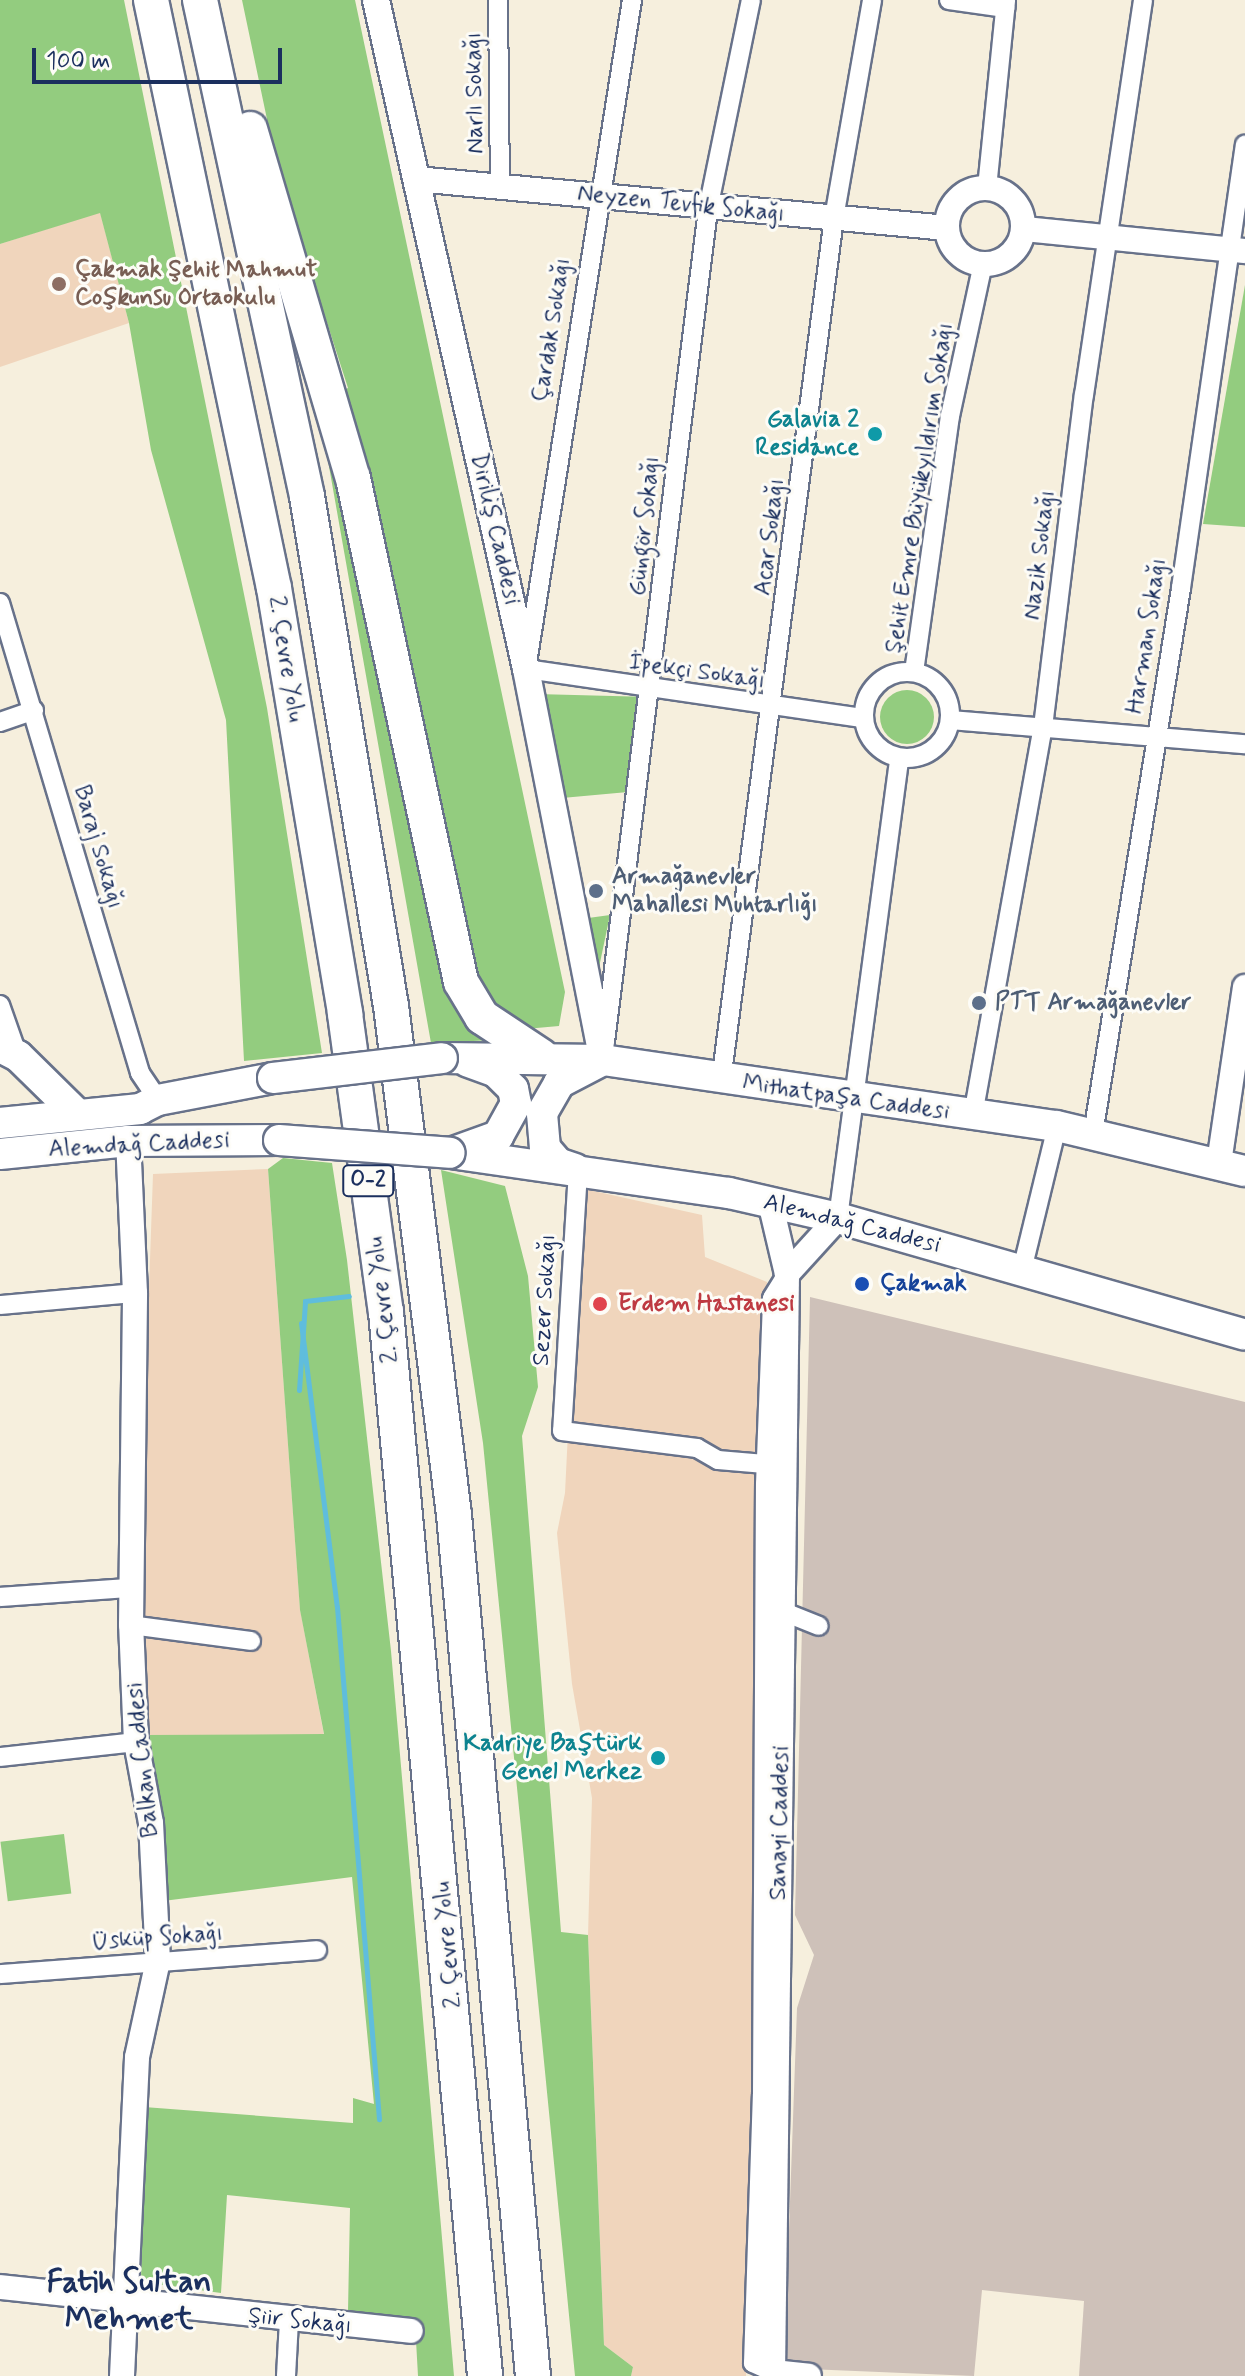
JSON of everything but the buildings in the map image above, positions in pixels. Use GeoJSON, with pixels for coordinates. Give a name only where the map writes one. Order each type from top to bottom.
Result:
{"type":"FeatureCollection","features":[{"type":"Feature","properties":{"kind":"highway","name":"2. Çevre Yolu"},"geometry":{"type":"LineString","coordinates":[[151,0],[274,588],[345,1014],[386,1312],[485,2376]]}},
{"type":"Feature","properties":{"kind":"highway","name":"2. Çevre Yolu"},"geometry":{"type":"LineString","coordinates":[[200,0],[307,496],[391,1006],[454,1515],[533,2376]]}},
{"type":"Feature","properties":{"kind":"highway"},"geometry":{"type":"LineString","coordinates":[[216,0],[353,478],[461,982],[482,1017],[541,1056]]}},
{"type":"Feature","properties":{"kind":"main road","name":"Diriliş Caddesi"},"geometry":{"type":"LineString","coordinates":[[376,0],[526,669],[603,1060]]}},
{"type":"Feature","properties":{"kind":"main road"},"geometry":{"type":"LineString","coordinates":[[9,1051],[78,1115]]}},
{"type":"Feature","properties":{"kind":"main road","name":"Mithatpaşa Caddesi"},"geometry":{"type":"LineString","coordinates":[[442,1058],[541,1056],[603,1060],[721,1081],[1057,1126],[1232,1167]]}},
{"type":"Feature","properties":{"kind":"main road"},"geometry":{"type":"LineString","coordinates":[[442,1058],[496,1072],[513,1089],[516,1104],[498,1136],[450,1153]]}},
{"type":"Feature","properties":{"kind":"main road","name":"Alemdağ Caddesi"},"geometry":{"type":"LineString","coordinates":[[0,1123],[140,1109],[158,1100],[273,1078],[442,1058]]}},
{"type":"Feature","properties":{"kind":"main road"},"geometry":{"type":"LineString","coordinates":[[578,1171],[558,1163],[545,1148],[542,1113],[559,1083],[603,1060]]}},
{"type":"Feature","properties":{"kind":"main road","name":"Alemdağ Caddesi"},"geometry":{"type":"LineString","coordinates":[[0,1154],[128,1141],[279,1140],[450,1153],[578,1171],[770,1202],[838,1218],[1245,1335]]}},
{"type":"Feature","properties":{"kind":"street","name":"Narlı Sokağı"},"geometry":{"type":"LineString","coordinates":[[498,0],[500,186]]}},
{"type":"Feature","properties":{"kind":"street","name":"Çardak Sokağı"},"geometry":{"type":"LineString","coordinates":[[526,669],[597,195],[632,0]]}},
{"type":"Feature","properties":{"kind":"street","name":"Güngör Sokağı"},"geometry":{"type":"LineString","coordinates":[[603,1060],[652,691],[708,209],[751,0]]}},
{"type":"Feature","properties":{"kind":"street","name":"Acar Sokağı"},"geometry":{"type":"LineString","coordinates":[[721,1081],[773,706],[834,218],[872,0]]}},
{"type":"Feature","properties":{"kind":"street"},"geometry":{"type":"LineString","coordinates":[[949,0],[1005,4],[987,188]]}},
{"type":"Feature","properties":{"kind":"street","name":"Nazik Sokağı"},"geometry":{"type":"LineString","coordinates":[[973,1115],[1043,727],[1106,240],[1143,0]]}},
{"type":"Feature","properties":{"kind":"street","name":"Harman Sokağı"},"geometry":{"type":"LineString","coordinates":[[1093,1134],[1154,738],[1238,250],[1245,145]]}},
{"type":"Feature","properties":{"kind":"street","name":"Neyzen Tevfik Sokağı"},"geometry":{"type":"LineString","coordinates":[[416,179],[597,195],[708,209],[947,228]]}},
{"type":"Feature","properties":{"kind":"street"},"geometry":{"type":"LineString","coordinates":[[987,188],[1010,196],[1024,229],[1015,251],[983,264],[954,249],[947,228],[948,215],[963,195],[987,188]]}},
{"type":"Feature","properties":{"kind":"street"},"geometry":{"type":"LineString","coordinates":[[1024,229],[1106,240],[1238,250]]}},
{"type":"Feature","properties":{"kind":"street","name":"Şehit Emre Büyükyıldırım Sokağı"},"geometry":{"type":"LineString","coordinates":[[914,672],[950,416],[983,264]]}},
{"type":"Feature","properties":{"kind":"street","name":"Baraj Sokağı"},"geometry":{"type":"LineString","coordinates":[[0,603],[140,1073],[158,1100]]}},
{"type":"Feature","properties":{"kind":"street","name":"İpekçi Sokağı"},"geometry":{"type":"LineString","coordinates":[[526,669],[652,691],[863,718]]}},
{"type":"Feature","properties":{"kind":"street"},"geometry":{"type":"LineString","coordinates":[[899,672],[914,672],[943,690],[950,720],[940,744],[928,753],[899,758],[875,745],[863,718],[876,685],[899,672]]}},
{"type":"Feature","properties":{"kind":"street"},"geometry":{"type":"LineString","coordinates":[[0,722],[34,710]]}},
{"type":"Feature","properties":{"kind":"street"},"geometry":{"type":"LineString","coordinates":[[950,720],[1245,744]]}},
{"type":"Feature","properties":{"kind":"street"},"geometry":{"type":"LineString","coordinates":[[838,1218],[858,1100],[899,758]]}},
{"type":"Feature","properties":{"kind":"street"},"geometry":{"type":"LineString","coordinates":[[1232,1167],[1245,987]]}},
{"type":"Feature","properties":{"kind":"street"},"geometry":{"type":"LineString","coordinates":[[0,1005],[9,1051]]}},
{"type":"Feature","properties":{"kind":"street"},"geometry":{"type":"LineString","coordinates":[[1022,1270],[1057,1126]]}},
{"type":"Feature","properties":{"kind":"street","name":"Balkan Caddesi"},"geometry":{"type":"LineString","coordinates":[[122,2376],[137,2057],[158,1961],[151,1823],[136,1742],[131,1625],[135,1293],[128,1141]]}},
{"type":"Feature","properties":{"kind":"street","name":"Sezer Sokağı"},"geometry":{"type":"LineString","coordinates":[[578,1171],[562,1431],[697,1448],[718,1460],[765,1464]]}},
{"type":"Feature","properties":{"kind":"street","name":"Sanayi Caddesi"},"geometry":{"type":"LineString","coordinates":[[763,2372],[773,1608],[787,1274],[770,1202]]}},
{"type":"Feature","properties":{"kind":"street","name":"Sanayi Caddesi"},"geometry":{"type":"LineString","coordinates":[[773,1608],[765,1464],[772,1298],[787,1274],[838,1218]]}},
{"type":"Feature","properties":{"kind":"street"},"geometry":{"type":"LineString","coordinates":[[0,1305],[135,1293]]}},
{"type":"Feature","properties":{"kind":"street"},"geometry":{"type":"LineString","coordinates":[[0,1597],[130,1588]]}},
{"type":"Feature","properties":{"kind":"street"},"geometry":{"type":"LineString","coordinates":[[773,1608],[819,1626]]}},
{"type":"Feature","properties":{"kind":"street"},"geometry":{"type":"LineString","coordinates":[[131,1625],[251,1641]]}},
{"type":"Feature","properties":{"kind":"street"},"geometry":{"type":"LineString","coordinates":[[0,1757],[136,1742]]}},
{"type":"Feature","properties":{"kind":"street","name":"Üsküp Sokağı"},"geometry":{"type":"LineString","coordinates":[[0,1974],[317,1950]]}},
{"type":"Feature","properties":{"kind":"street","name":"Şiir Sokağı"},"geometry":{"type":"LineString","coordinates":[[0,2287],[93,2293],[126,2303],[411,2331]]}},
{"type":"Feature","properties":{"kind":"street"},"geometry":{"type":"LineString","coordinates":[[286,2376],[289,2320]]}},
{"type":"Feature","properties":{"kind":"street"},"geometry":{"type":"LineString","coordinates":[[763,2372],[809,2376]]}},
{"type":"Feature","properties":{"kind":"shaded area","name":"Çakmak Şehit Mahmut Coşkunsu Ortaokulu"},"geometry":{"type":"Polygon","coordinates":[[[100,212],[129,323],[0,367],[0,244],[100,212]]]}},
{"type":"Feature","properties":{"kind":"shaded area"},"geometry":{"type":"Polygon","coordinates":[[[268,1169],[300,1609],[324,1735],[145,1735],[142,1490],[153,1174],[268,1169]]]}},
{"type":"Feature","properties":{"kind":"shaded area"},"geometry":{"type":"Polygon","coordinates":[[[580,1188],[702,1215],[705,1257],[767,1282],[765,2045],[746,2376],[631,2376],[633,2367],[604,2345],[588,1935],[592,1798],[572,1684],[557,1533],[565,1493],[580,1188]]]}},
{"type":"Feature","properties":{"kind":"shaded area"},"geometry":{"type":"Polygon","coordinates":[[[810,1297],[1245,1402],[1245,2376],[1079,2376],[1084,2301],[982,2290],[974,2376],[784,2368],[797,2008],[814,1955],[795,1915],[810,1297]]]}},
{"type":"Feature","properties":{"kind":"green space"},"geometry":{"type":"Polygon","coordinates":[[[0,0],[124,0],[267,708],[322,1053],[244,1061],[226,720],[151,450],[129,323],[100,213],[0,244],[0,0]]]}},
{"type":"Feature","properties":{"kind":"green space"},"geometry":{"type":"Polygon","coordinates":[[[242,0],[355,0],[565,992],[559,1026],[514,1030],[481,989],[422,766],[344,390],[348,388],[277,167],[242,0]]]}},
{"type":"Feature","properties":{"kind":"green space"},"geometry":{"type":"Polygon","coordinates":[[[1245,285],[1245,527],[1203,524],[1245,285]]]}},
{"type":"Feature","properties":{"kind":"green space"},"geometry":{"type":"Polygon","coordinates":[[[313,376],[446,992],[494,1040],[431,1043],[313,376]]]}},
{"type":"Feature","properties":{"kind":"green space"},"geometry":{"type":"Polygon","coordinates":[[[907,690],[926,698],[934,717],[926,736],[907,744],[888,736],[880,717],[888,698],[907,690]]]}},
{"type":"Feature","properties":{"kind":"green space"},"geometry":{"type":"Polygon","coordinates":[[[536,694],[651,697],[639,791],[551,799],[536,694]]]}},
{"type":"Feature","properties":{"kind":"green space"},"geometry":{"type":"Polygon","coordinates":[[[610,915],[597,977],[581,919],[610,915]]]}},
{"type":"Feature","properties":{"kind":"green space"},"geometry":{"type":"Polygon","coordinates":[[[283,1158],[332,1163],[347,1260],[391,1651],[454,2376],[418,2376],[415,2323],[348,2311],[350,2208],[227,2195],[221,2293],[141,2282],[144,2107],[353,2123],[353,2098],[374,2104],[352,1877],[163,1901],[145,1735],[324,1734],[300,1610],[268,1169],[283,1158]]]}},
{"type":"Feature","properties":{"kind":"green space"},"geometry":{"type":"Polygon","coordinates":[[[441,1170],[505,1186],[528,1276],[538,1387],[522,1436],[561,1932],[588,1935],[604,2345],[633,2367],[631,2376],[575,2376],[483,1443],[441,1170]]]}},
{"type":"Feature","properties":{"kind":"green space"},"geometry":{"type":"Polygon","coordinates":[[[64,1834],[71,1894],[8,1901],[0,1842],[64,1834]]]}},
{"type":"Feature","properties":{"kind":"waterway"},"geometry":{"type":"LineString","coordinates":[[299,1390],[305,1301],[349,1296]]}},
{"type":"Feature","properties":{"kind":"waterway"},"geometry":{"type":"LineString","coordinates":[[301,1323],[337,1607],[379,2119]]}},
{"type":"Feature","properties":{"kind":"place","name":"Çakmak Şehit Mahmut Coşkunsu Ortaokulu"},"geometry":{"type":"Point","coordinates":[59,284]}},
{"type":"Feature","properties":{"kind":"place","name":"Galavia 2 Residance"},"geometry":{"type":"Point","coordinates":[875,434]}},
{"type":"Feature","properties":{"kind":"place","name":"Armağanevler Mahallesi Muhtarlığı"},"geometry":{"type":"Point","coordinates":[596,891]}},
{"type":"Feature","properties":{"kind":"place","name":"PTT Armağanevler"},"geometry":{"type":"Point","coordinates":[979,1003]}},
{"type":"Feature","properties":{"kind":"place","name":"Çakmak"},"geometry":{"type":"Point","coordinates":[862,1284]}},
{"type":"Feature","properties":{"kind":"place","name":"Erdem Hastanesi"},"geometry":{"type":"Point","coordinates":[600,1304]}},
{"type":"Feature","properties":{"kind":"place","name":"Kadriye Baştürk Genel Merkez"},"geometry":{"type":"Point","coordinates":[658,1758]}},
{"type":"Feature","properties":{"kind":"district","name":"Fatih Sultan Mehmet"},"geometry":{"type":"Point","coordinates":[129,2302]}}]}
